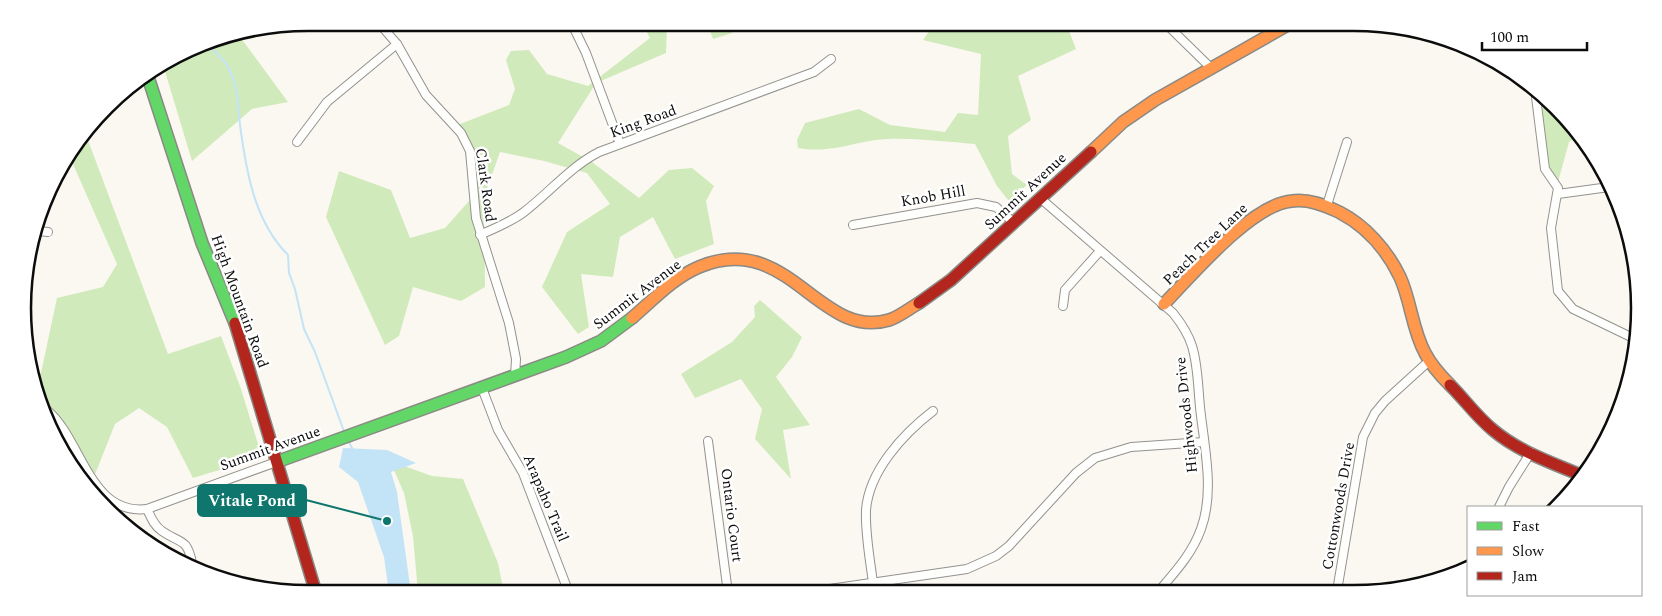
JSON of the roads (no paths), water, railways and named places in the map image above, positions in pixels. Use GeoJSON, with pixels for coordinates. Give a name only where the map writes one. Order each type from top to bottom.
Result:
{"type":"FeatureCollection","features":[{"type":"Feature","properties":{"kind":"street","name":"Clark Road"},"geometry":{"type":"LineString","coordinates":[[386,31],[397,44],[422,89],[466,141],[472,162],[474,203],[480,235],[495,274],[509,323],[516,359],[515,376]]}},
{"type":"Feature","properties":{"kind":"street"},"geometry":{"type":"LineString","coordinates":[[575,31],[586,54],[620,144]]}},
{"type":"Feature","properties":{"kind":"street"},"geometry":{"type":"LineString","coordinates":[[1173,31],[1211,68]]}},
{"type":"Feature","properties":{"kind":"street","name":"Summit Avenue"},"geometry":{"type":"LineString","coordinates":[[105,496],[130,509],[147,509],[569,356],[603,340],[684,274],[720,260],[737,259],[765,264],[848,319],[869,323],[890,320],[900,316],[944,285],[1123,122],[1155,100],[1277,31]]}},
{"type":"Feature","properties":{"kind":"street"},"geometry":{"type":"LineString","coordinates":[[297,142],[327,102],[397,44]]}},
{"type":"Feature","properties":{"kind":"street","name":"King Road"},"geometry":{"type":"LineString","coordinates":[[480,235],[510,222],[524,212],[587,158],[814,72],[831,59]]}},
{"type":"Feature","properties":{"kind":"street","name":"High Mountain Road"},"geometry":{"type":"LineString","coordinates":[[149,81],[202,243],[240,335],[279,461],[313,585]]}},
{"type":"Feature","properties":{"kind":"street"},"geometry":{"type":"LineString","coordinates":[[1536,100],[1545,169],[1556,182],[1558,194],[1553,209],[1551,228],[1556,283],[1561,298],[1572,309],[1629,336]]}},
{"type":"Feature","properties":{"kind":"street"},"geometry":{"type":"LineString","coordinates":[[1326,205],[1348,142]]}},
{"type":"Feature","properties":{"kind":"street"},"geometry":{"type":"LineString","coordinates":[[1558,194],[1603,188]]}},
{"type":"Feature","properties":{"kind":"street","name":"Highwoods Drive"},"geometry":{"type":"LineString","coordinates":[[1040,198],[1164,304],[1182,324],[1192,347],[1204,442],[1208,493],[1201,528],[1189,554],[1164,585]]}},
{"type":"Feature","properties":{"kind":"street","name":"Peach Tree Lane"},"geometry":{"type":"LineString","coordinates":[[1164,304],[1237,231],[1263,210],[1293,199],[1305,199],[1326,205],[1362,228],[1392,262],[1406,290],[1418,339],[1429,361],[1484,422],[1510,442],[1576,473]]}},
{"type":"Feature","properties":{"kind":"street","name":"Knob Hill"},"geometry":{"type":"LineString","coordinates":[[852,225],[977,203],[996,207],[1013,222]]}},
{"type":"Feature","properties":{"kind":"street"},"geometry":{"type":"LineString","coordinates":[[42,231],[48,232]]}},
{"type":"Feature","properties":{"kind":"street"},"geometry":{"type":"LineString","coordinates":[[1062,306],[1065,290],[1100,251]]}},
{"type":"Feature","properties":{"kind":"street","name":"Cottonwoods Drive"},"geometry":{"type":"LineString","coordinates":[[1338,585],[1363,437],[1375,413],[1384,401],[1429,361]]}},
{"type":"Feature","properties":{"kind":"street","name":"Arapaho Trail"},"geometry":{"type":"LineString","coordinates":[[482,388],[498,430],[527,482],[565,585]]}},
{"type":"Feature","properties":{"kind":"street"},"geometry":{"type":"LineString","coordinates":[[873,583],[866,522],[868,497],[872,485],[884,463],[916,424],[933,411]]}},
{"type":"Feature","properties":{"kind":"street","name":"Summit Avenue"},"geometry":{"type":"LineString","coordinates":[[53,416],[105,495]]}},
{"type":"Feature","properties":{"kind":"street","name":"Ontario Court"},"geometry":{"type":"LineString","coordinates":[[708,441],[727,585]]}},
{"type":"Feature","properties":{"kind":"street"},"geometry":{"type":"LineString","coordinates":[[859,585],[953,573],[981,564],[996,556],[1020,536],[1076,473],[1107,453],[1131,447],[1204,442]]}},
{"type":"Feature","properties":{"kind":"street"},"geometry":{"type":"LineString","coordinates":[[1500,506],[1531,452]]}},
{"type":"Feature","properties":{"kind":"street"},"geometry":{"type":"LineString","coordinates":[[147,509],[152,521],[161,531],[178,538],[187,545],[191,558]]}},
{"type":"Feature","properties":{"kind":"water"},"geometry":{"type":"Polygon","coordinates":[[[343,448],[387,450],[416,463],[391,472],[397,492],[410,585],[388,585],[384,557],[358,482],[339,467],[343,448]]]}},
{"type":"Feature","properties":{"kind":"waterway"},"geometry":{"type":"LineString","coordinates":[[212,49],[225,62],[232,75],[237,96],[245,160],[259,211],[276,241],[288,255],[289,273],[295,289],[304,329],[315,352],[345,434]]}},
{"type":"Feature","properties":{"kind":"waterway"},"geometry":{"type":"LineString","coordinates":[[348,440],[353,450]]}},
{"type":"Feature","properties":{"kind":"place","name":"Vitale Pond"},"geometry":{"type":"Point","coordinates":[387,521]}}]}
